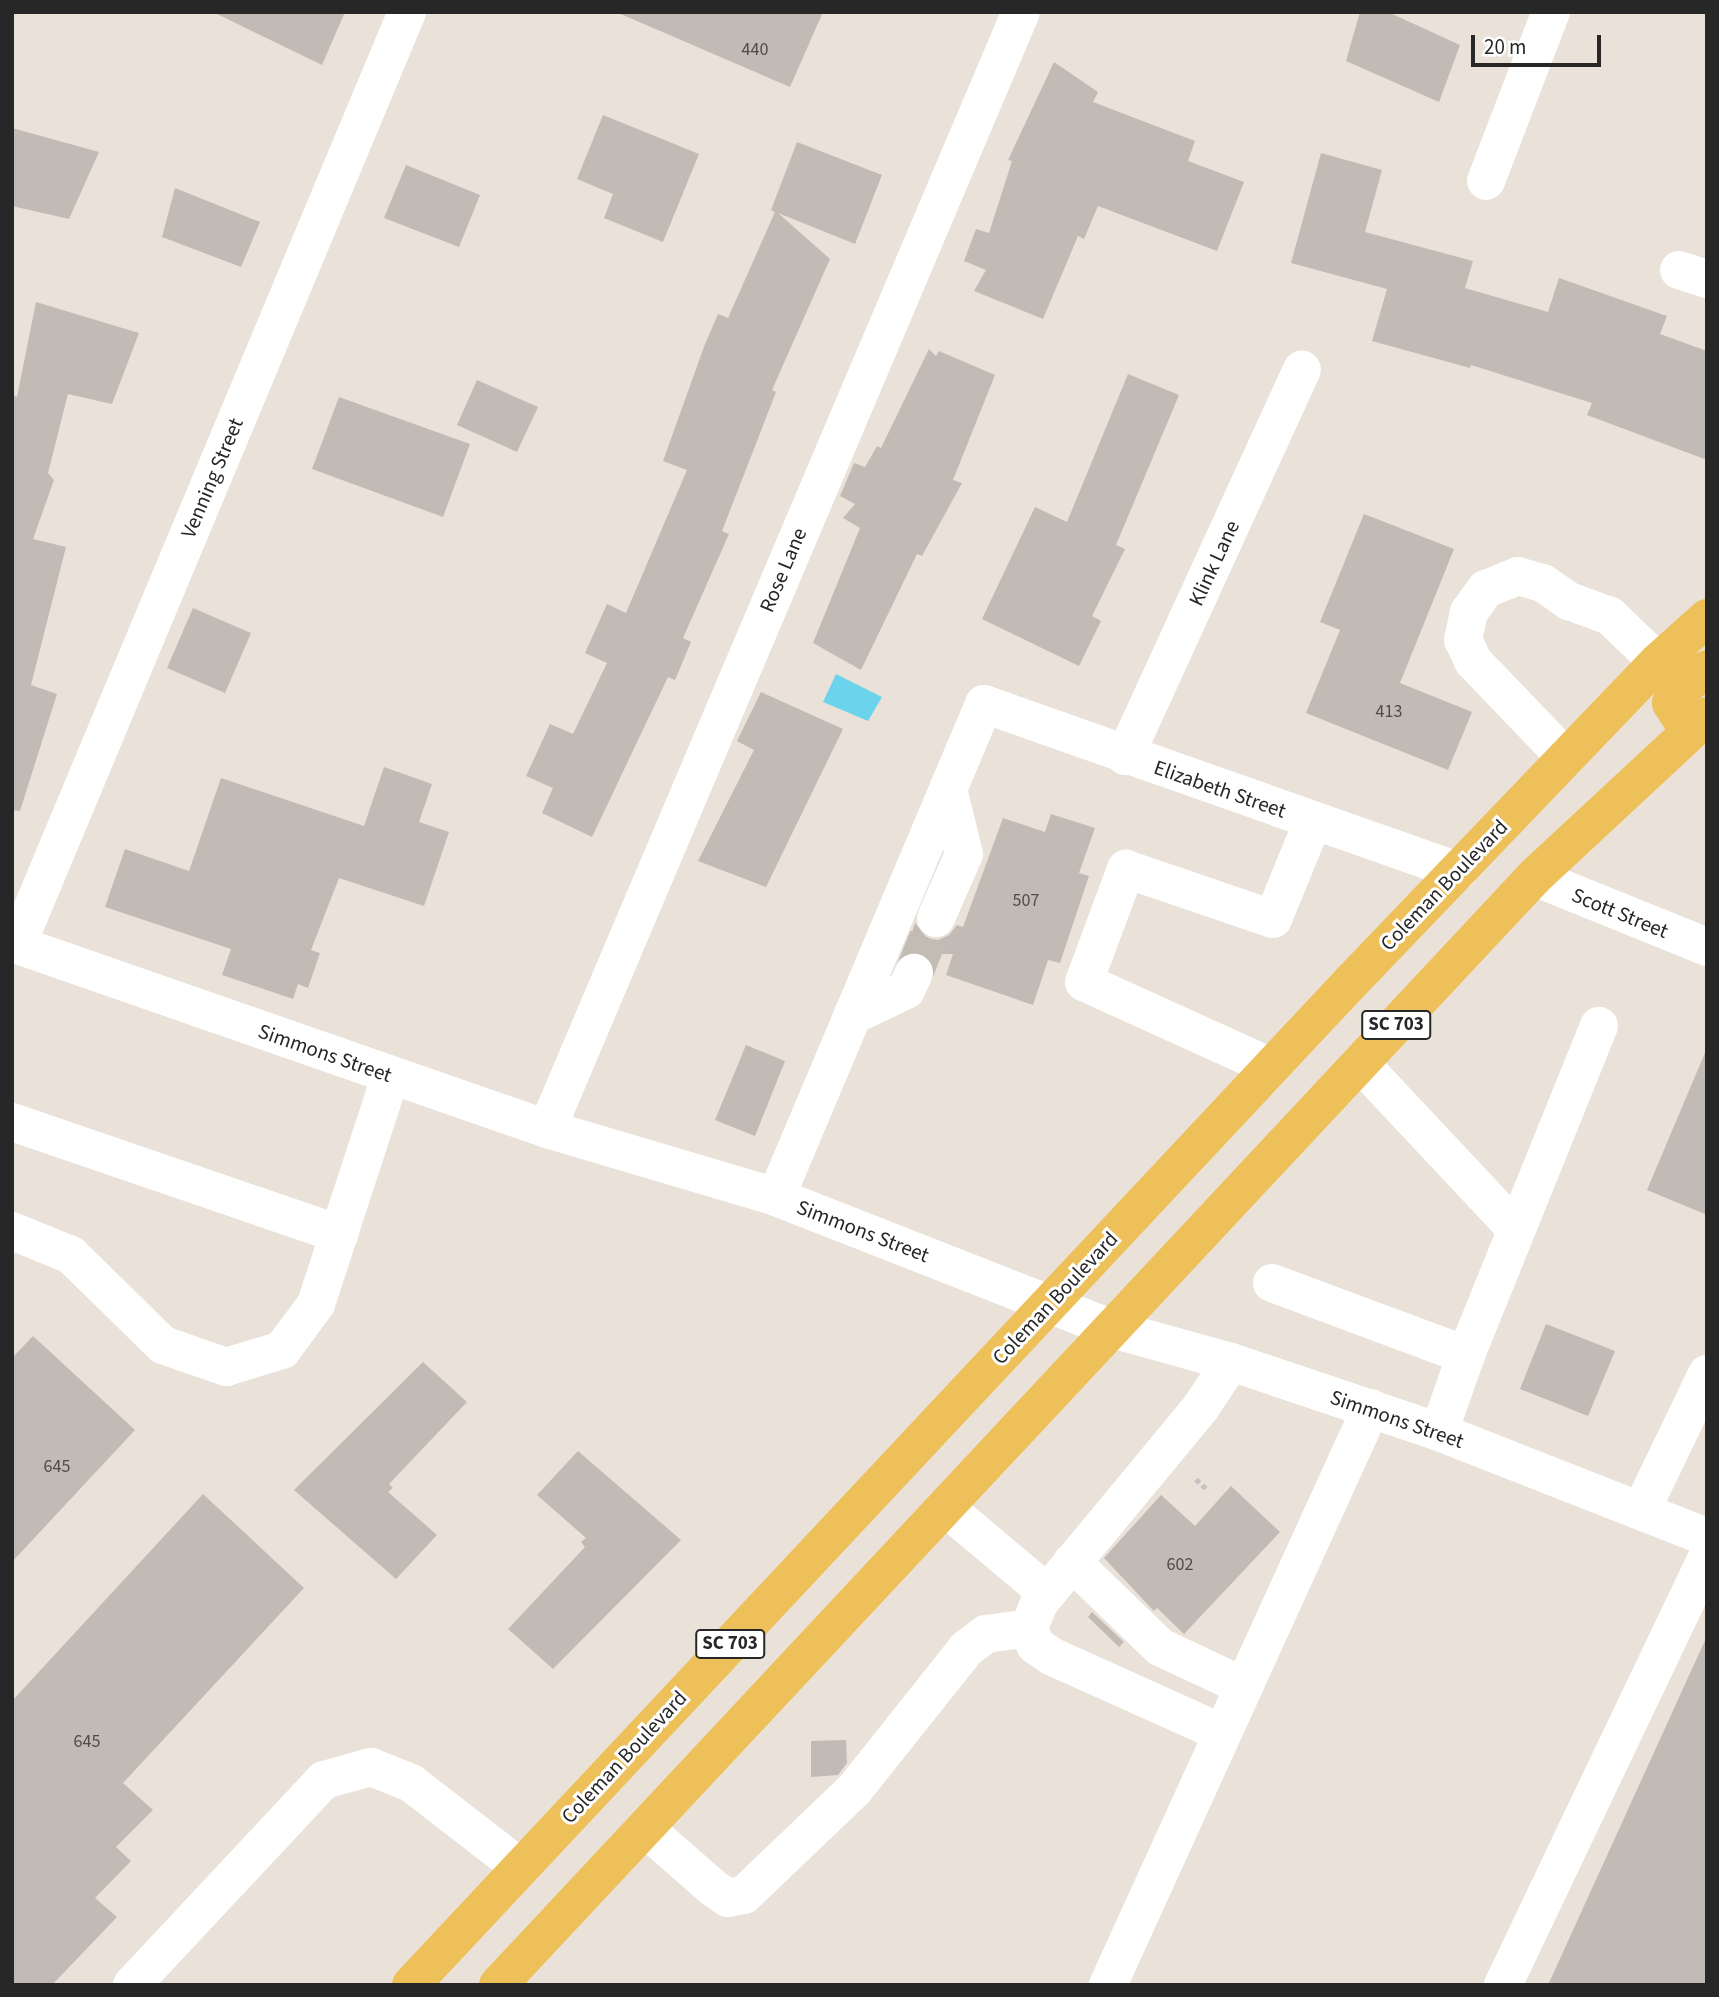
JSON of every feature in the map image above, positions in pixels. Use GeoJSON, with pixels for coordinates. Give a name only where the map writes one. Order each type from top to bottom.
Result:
{"type":"FeatureCollection","features":[{"type":"Feature","properties":{"kind":"main road","name":"Coleman Boulevard"},"geometry":{"type":"LineString","coordinates":[[411,1985],[1270,1067],[1658,662],[1707,618]]}},
{"type":"Feature","properties":{"kind":"main road"},"geometry":{"type":"LineString","coordinates":[[1698,723],[1671,703],[1674,694],[1707,668]]}},
{"type":"Feature","properties":{"kind":"main road","name":"SC 703"},"geometry":{"type":"LineString","coordinates":[[498,1985],[1534,877],[1698,723]]}},
{"type":"Feature","properties":{"kind":"street","name":"Venning Street"},"geometry":{"type":"LineString","coordinates":[[15,944],[407,12]]}},
{"type":"Feature","properties":{"kind":"street","name":"Rose Lane"},"geometry":{"type":"LineString","coordinates":[[547,1129],[1021,12]]}},
{"type":"Feature","properties":{"kind":"street"},"geometry":{"type":"LineString","coordinates":[[1486,181],[1551,12]]}},
{"type":"Feature","properties":{"kind":"street","name":"Klink Lane"},"geometry":{"type":"LineString","coordinates":[[1125,756],[1302,370]]}},
{"type":"Feature","properties":{"kind":"street"},"geometry":{"type":"LineString","coordinates":[[1566,758],[1473,661],[1463,640],[1469,612],[1486,589],[1518,576],[1543,583],[1569,601],[1610,616],[1658,662]]}},
{"type":"Feature","properties":{"kind":"street","name":"Elizabeth Street"},"geometry":{"type":"LineString","coordinates":[[948,789],[984,704],[1125,756],[1458,871]]}},
{"type":"Feature","properties":{"kind":"street"},"geometry":{"type":"LineString","coordinates":[[936,918],[964,854],[948,789]]}},
{"type":"Feature","properties":{"kind":"street"},"geometry":{"type":"LineString","coordinates":[[776,1197],[948,789]]}},
{"type":"Feature","properties":{"kind":"street"},"geometry":{"type":"LineString","coordinates":[[1270,1067],[1084,982],[1126,869],[1273,919],[1313,821]]}},
{"type":"Feature","properties":{"kind":"street","name":"Scott Street"},"geometry":{"type":"LineString","coordinates":[[1534,877],[1707,947]]}},
{"type":"Feature","properties":{"kind":"street","name":"Simmons Street"},"geometry":{"type":"LineString","coordinates":[[15,944],[390,1077],[547,1129],[776,1197],[1112,1329],[1231,1362],[1371,1408],[1707,1537]]}},
{"type":"Feature","properties":{"kind":"street"},"geometry":{"type":"LineString","coordinates":[[852,1016],[906,990],[914,974]]}},
{"type":"Feature","properties":{"kind":"street"},"geometry":{"type":"LineString","coordinates":[[1439,1432],[1466,1355],[1599,1026]]}},
{"type":"Feature","properties":{"kind":"street"},"geometry":{"type":"LineString","coordinates":[[1360,1063],[1516,1229]]}},
{"type":"Feature","properties":{"kind":"street"},"geometry":{"type":"LineString","coordinates":[[12,1231],[71,1255],[163,1345],[226,1367],[282,1350],[316,1304],[390,1077]]}},
{"type":"Feature","properties":{"kind":"street"},"geometry":{"type":"LineString","coordinates":[[12,1122],[339,1234]]}},
{"type":"Feature","properties":{"kind":"street"},"geometry":{"type":"LineString","coordinates":[[1272,1283],[1466,1355]]}},
{"type":"Feature","properties":{"kind":"street"},"geometry":{"type":"LineString","coordinates":[[1222,1732],[1051,1656],[1035,1645],[1029,1628],[1047,1593],[1201,1407],[1231,1362]]}},
{"type":"Feature","properties":{"kind":"street"},"geometry":{"type":"LineString","coordinates":[[1641,1511],[1707,1374]]}},
{"type":"Feature","properties":{"kind":"street"},"geometry":{"type":"LineString","coordinates":[[1108,1985],[1371,1408]]}},
{"type":"Feature","properties":{"kind":"street"},"geometry":{"type":"LineString","coordinates":[[946,1507],[1047,1593]]}},
{"type":"Feature","properties":{"kind":"street"},"geometry":{"type":"LineString","coordinates":[[1503,1985],[1707,1558]]}},
{"type":"Feature","properties":{"kind":"street"},"geometry":{"type":"LineString","coordinates":[[1072,1562],[1160,1647],[1243,1685]]}},
{"type":"Feature","properties":{"kind":"street"},"geometry":{"type":"LineString","coordinates":[[645,1828],[728,1898],[744,1895],[855,1790],[966,1649],[986,1634],[1029,1628]]}},
{"type":"Feature","properties":{"kind":"street"},"geometry":{"type":"LineString","coordinates":[[132,1985],[324,1780],[371,1767],[411,1783],[521,1868]]}},
{"type":"Feature","properties":{"kind":"water"},"geometry":{"type":"Polygon","coordinates":[[[836,674],[882,697],[868,721],[823,702],[836,674]]]}},
{"type":"Feature","properties":{"kind":"building"},"geometry":{"type":"Polygon","coordinates":[[[213,12],[345,12],[322,65],[213,12]]]}},
{"type":"Feature","properties":{"kind":"building"},"geometry":{"type":"Polygon","coordinates":[[[616,12],[823,12],[790,87],[616,12]]]}},
{"type":"Feature","properties":{"kind":"building"},"geometry":{"type":"Polygon","coordinates":[[[1360,12],[1388,12],[1460,45],[1439,102],[1346,61],[1360,12]]]}},
{"type":"Feature","properties":{"kind":"building"},"geometry":{"type":"Polygon","coordinates":[[[1054,62],[1098,92],[1093,102],[1195,141],[1188,161],[1244,182],[1217,251],[1098,206],[1084,239],[1078,236],[1043,319],[974,291],[986,270],[964,261],[976,229],[989,233],[1012,161],[1008,160],[1054,62]]]}},
{"type":"Feature","properties":{"kind":"building"},"geometry":{"type":"Polygon","coordinates":[[[603,115],[699,154],[663,242],[604,218],[613,194],[577,179],[603,115]]]}},
{"type":"Feature","properties":{"kind":"building"},"geometry":{"type":"Polygon","coordinates":[[[12,128],[99,152],[69,219],[12,206],[12,128]]]}},
{"type":"Feature","properties":{"kind":"building"},"geometry":{"type":"Polygon","coordinates":[[[797,142],[882,175],[855,244],[778,213],[830,259],[772,390],[776,392],[722,531],[729,534],[683,638],[691,642],[675,680],[668,677],[592,837],[542,813],[553,788],[526,776],[550,724],[573,734],[607,663],[585,653],[607,604],[626,613],[687,470],[663,461],[718,314],[728,318],[775,212],[771,210],[797,142]]]}},
{"type":"Feature","properties":{"kind":"building"},"geometry":{"type":"Polygon","coordinates":[[[1321,153],[1382,170],[1365,232],[1473,261],[1465,288],[1548,312],[1559,278],[1667,316],[1660,334],[1707,351],[1707,460],[1587,415],[1592,403],[1471,365],[1470,368],[1372,341],[1387,289],[1291,263],[1321,153]]]}},
{"type":"Feature","properties":{"kind":"building"},"geometry":{"type":"Polygon","coordinates":[[[406,165],[480,195],[459,247],[384,218],[406,165]]]}},
{"type":"Feature","properties":{"kind":"building"},"geometry":{"type":"Polygon","coordinates":[[[175,188],[260,222],[241,267],[162,237],[175,188]]]}},
{"type":"Feature","properties":{"kind":"building"},"geometry":{"type":"Polygon","coordinates":[[[36,302],[139,333],[112,404],[68,394],[48,473],[54,480],[33,539],[66,547],[31,685],[57,694],[20,811],[12,810],[12,395],[17,397],[36,302]]]}},
{"type":"Feature","properties":{"kind":"building"},"geometry":{"type":"Polygon","coordinates":[[[929,349],[936,356],[939,351],[995,375],[953,480],[962,483],[922,556],[917,554],[861,670],[813,643],[860,528],[843,518],[855,504],[840,496],[854,463],[865,467],[877,446],[881,448],[929,349]]]}},
{"type":"Feature","properties":{"kind":"building"},"geometry":{"type":"Polygon","coordinates":[[[1128,374],[1179,395],[1116,545],[1125,549],[1092,616],[1101,621],[1079,666],[982,619],[1035,507],[1067,522],[1128,374]]]}},
{"type":"Feature","properties":{"kind":"building"},"geometry":{"type":"Polygon","coordinates":[[[477,380],[538,407],[517,452],[457,425],[477,380]]]}},
{"type":"Feature","properties":{"kind":"building"},"geometry":{"type":"Polygon","coordinates":[[[339,397],[470,444],[443,517],[312,469],[339,397]]]}},
{"type":"Feature","properties":{"kind":"building"},"geometry":{"type":"Polygon","coordinates":[[[1364,514],[1454,549],[1400,683],[1472,712],[1448,770],[1306,713],[1340,630],[1320,622],[1364,514]]]}},
{"type":"Feature","properties":{"kind":"building"},"geometry":{"type":"Polygon","coordinates":[[[193,608],[251,633],[225,693],[167,668],[193,608]]]}},
{"type":"Feature","properties":{"kind":"building"},"geometry":{"type":"Polygon","coordinates":[[[761,692],[843,729],[766,887],[698,861],[754,750],[737,741],[761,692]]]}},
{"type":"Feature","properties":{"kind":"building"},"geometry":{"type":"Polygon","coordinates":[[[384,767],[432,784],[419,822],[449,832],[424,906],[339,878],[311,950],[320,953],[308,988],[298,984],[293,999],[222,975],[231,949],[105,907],[125,849],[189,871],[221,778],[364,826],[384,767]]]}},
{"type":"Feature","properties":{"kind":"building"},"geometry":{"type":"Polygon","coordinates":[[[1051,814],[1095,828],[1079,873],[1089,876],[1060,963],[1048,960],[1033,1005],[946,975],[953,954],[905,954],[915,923],[927,938],[938,940],[949,935],[957,925],[963,927],[1003,818],[1045,832],[1051,814]]]}},
{"type":"Feature","properties":{"kind":"building"},"geometry":{"type":"Polygon","coordinates":[[[746,1045],[785,1061],[755,1136],[715,1120],[746,1045]]]}},
{"type":"Feature","properties":{"kind":"building"},"geometry":{"type":"Polygon","coordinates":[[[1707,1048],[1707,1215],[1647,1190],[1707,1048]]]}},
{"type":"Feature","properties":{"kind":"building"},"geometry":{"type":"Polygon","coordinates":[[[1546,1324],[1615,1351],[1588,1416],[1520,1389],[1546,1324]]]}},
{"type":"Feature","properties":{"kind":"building"},"geometry":{"type":"Polygon","coordinates":[[[33,1336],[135,1430],[12,1562],[12,1358],[33,1336]]]}},
{"type":"Feature","properties":{"kind":"building"},"geometry":{"type":"Polygon","coordinates":[[[423,1362],[467,1402],[389,1484],[393,1488],[388,1492],[437,1535],[396,1579],[294,1490],[423,1362]]]}},
{"type":"Feature","properties":{"kind":"building"},"geometry":{"type":"Polygon","coordinates":[[[578,1451],[681,1540],[553,1669],[508,1629],[585,1547],[581,1542],[586,1538],[537,1495],[578,1451]]]}},
{"type":"Feature","properties":{"kind":"building"},"geometry":{"type":"Polygon","coordinates":[[[1231,1486],[1280,1532],[1184,1634],[1157,1608],[1154,1611],[1104,1558],[1161,1495],[1195,1526],[1231,1486]]]}},
{"type":"Feature","properties":{"kind":"building"},"geometry":{"type":"Polygon","coordinates":[[[203,1494],[304,1588],[123,1783],[153,1810],[116,1847],[131,1861],[95,1898],[117,1917],[52,1985],[12,1985],[12,1701],[203,1494]]]}},
{"type":"Feature","properties":{"kind":"building"},"geometry":{"type":"Polygon","coordinates":[[[1092,1612],[1124,1642],[1119,1647],[1088,1617],[1092,1612]]]}},
{"type":"Feature","properties":{"kind":"building"},"geometry":{"type":"Polygon","coordinates":[[[1707,1636],[1707,1985],[1548,1985],[1707,1636]]]}},
{"type":"Feature","properties":{"kind":"building"},"geometry":{"type":"Polygon","coordinates":[[[846,1740],[847,1763],[838,1775],[811,1777],[811,1741],[846,1740]]]}},
{"type":"Feature","properties":{"kind":"tunnel"},"geometry":{"type":"LineString","coordinates":[[914,973],[936,918]]}}]}
